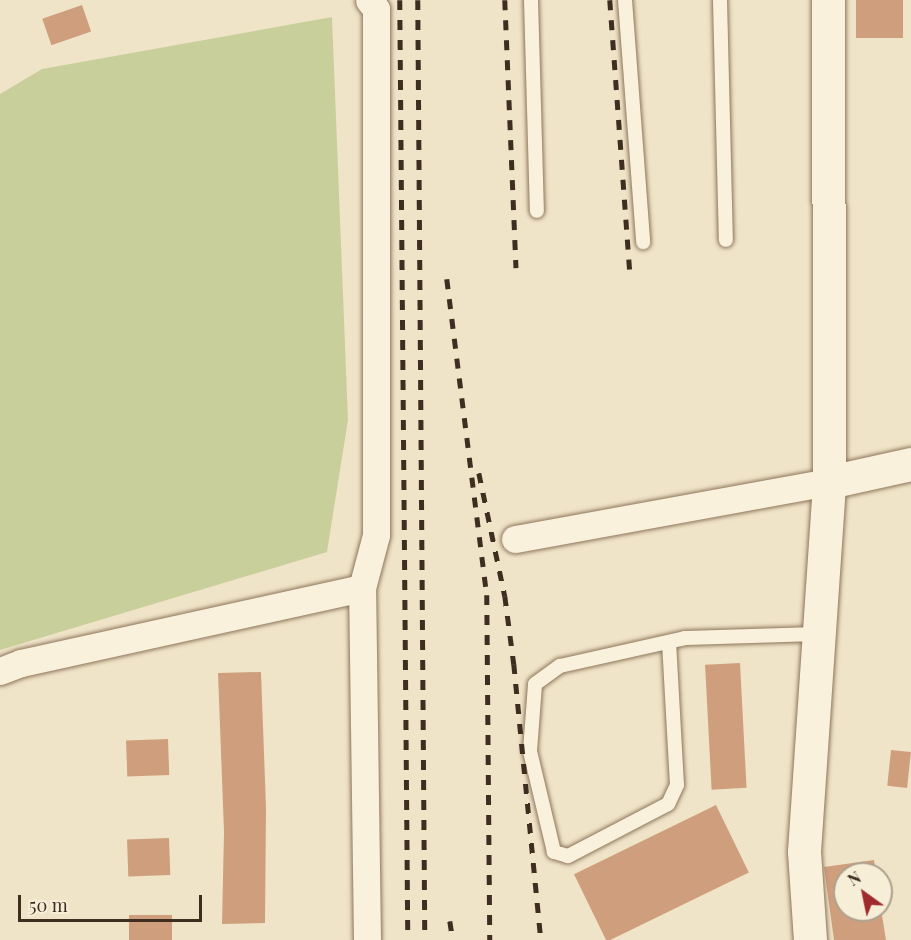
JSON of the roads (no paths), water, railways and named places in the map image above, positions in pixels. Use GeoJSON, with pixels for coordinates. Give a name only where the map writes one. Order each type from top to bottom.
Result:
{"type":"FeatureCollection","features":[{"type":"Feature","properties":{"kind":"main road"},"geometry":{"type":"LineString","coordinates":[[810,940],[804,851],[829,482],[828,0]]}},
{"type":"Feature","properties":{"kind":"main road"},"geometry":{"type":"LineString","coordinates":[[829,482],[911,465]]}},
{"type":"Feature","properties":{"kind":"street"},"geometry":{"type":"LineString","coordinates":[[367,940],[362,588],[376,535],[376,9],[369,0]]}},
{"type":"Feature","properties":{"kind":"street"},"geometry":{"type":"LineString","coordinates":[[515,539],[829,482]]}},
{"type":"Feature","properties":{"kind":"street"},"geometry":{"type":"LineString","coordinates":[[0,671],[21,663],[362,588]]}},
{"type":"Feature","properties":{"kind":"lane"},"geometry":{"type":"LineString","coordinates":[[531,0],[537,211]]}},
{"type":"Feature","properties":{"kind":"lane"},"geometry":{"type":"LineString","coordinates":[[625,0],[643,242]]}},
{"type":"Feature","properties":{"kind":"lane"},"geometry":{"type":"LineString","coordinates":[[720,0],[726,240]]}},
{"type":"Feature","properties":{"kind":"lane"},"geometry":{"type":"LineString","coordinates":[[669,642],[677,785],[668,804],[568,856],[554,852],[530,751],[535,684],[560,666],[685,638],[818,634]]}},
{"type":"Feature","properties":{"kind":"railway"},"geometry":{"type":"LineString","coordinates":[[400,0],[408,940]]}},
{"type":"Feature","properties":{"kind":"railway"},"geometry":{"type":"LineString","coordinates":[[418,0],[425,940]]}},
{"type":"Feature","properties":{"kind":"railway"},"geometry":{"type":"LineString","coordinates":[[505,0],[516,268]]}},
{"type":"Feature","properties":{"kind":"railway"},"geometry":{"type":"LineString","coordinates":[[610,0],[630,275]]}},
{"type":"Feature","properties":{"kind":"railway"},"geometry":{"type":"LineString","coordinates":[[447,279],[487,595],[490,940]]}},
{"type":"Feature","properties":{"kind":"railway"},"geometry":{"type":"LineString","coordinates":[[479,473],[505,596],[514,664],[541,940]]}},
{"type":"Feature","properties":{"kind":"railway"},"geometry":{"type":"LineString","coordinates":[[450,921],[453,940]]}}]}
